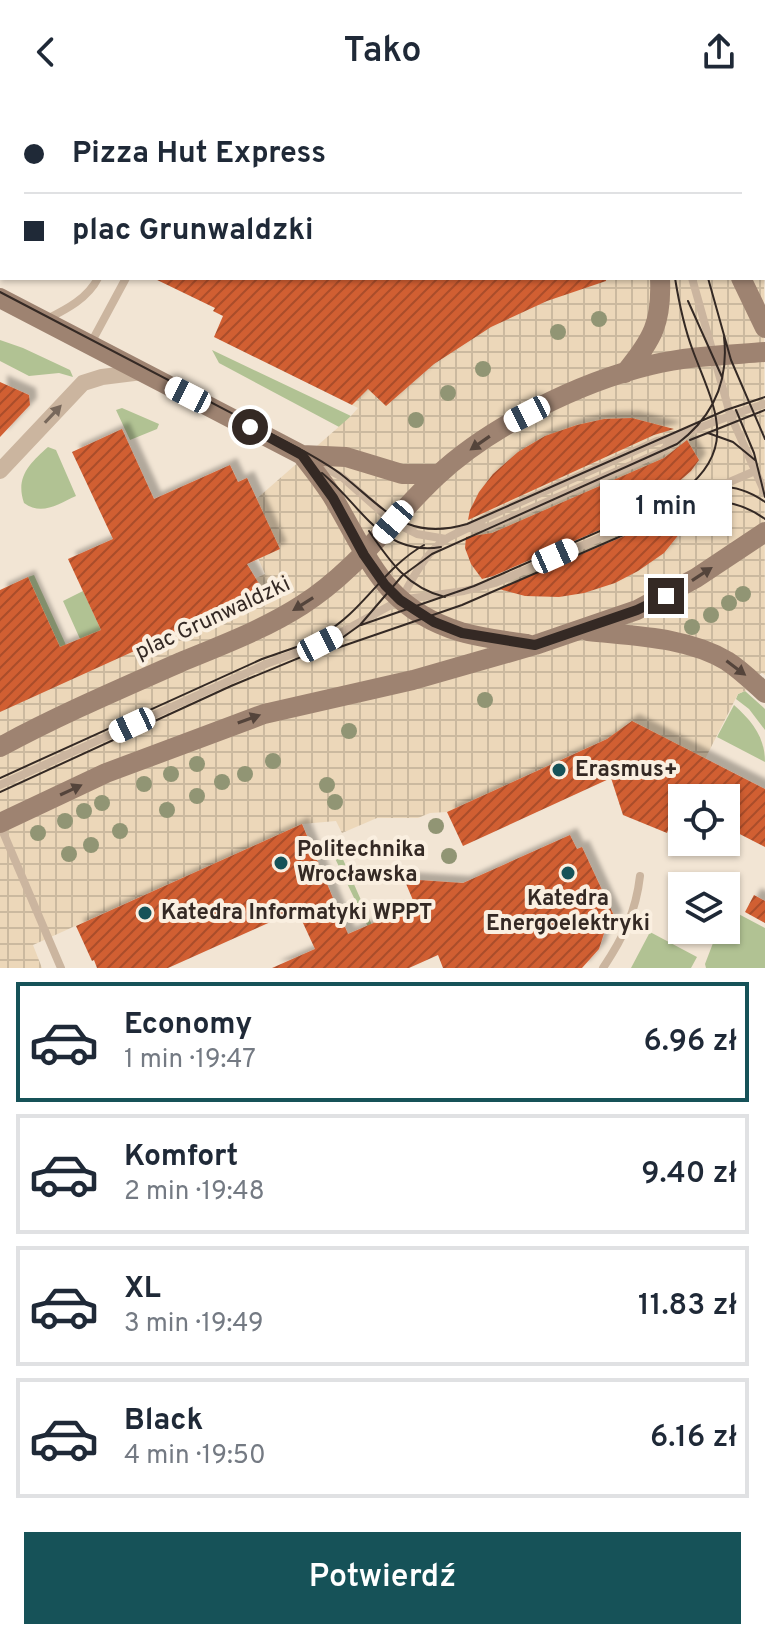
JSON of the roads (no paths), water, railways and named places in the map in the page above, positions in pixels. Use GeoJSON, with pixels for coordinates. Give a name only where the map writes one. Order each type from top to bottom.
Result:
{"type":"FeatureCollection","features":[{"type":"Feature","properties":{"kind":"main road"},"geometry":{"type":"LineString","coordinates":[[625,373],[656,328],[661,305],[660,280]]}},
{"type":"Feature","properties":{"kind":"main road"},"geometry":{"type":"LineString","coordinates":[[742,280],[765,328]]}},
{"type":"Feature","properties":{"kind":"main road"},"geometry":{"type":"LineString","coordinates":[[0,298],[302,455],[346,457],[402,474],[439,474]]}},
{"type":"Feature","properties":{"kind":"main road","name":"plac Grunwaldzki"},"geometry":{"type":"LineString","coordinates":[[0,747],[74,709],[253,631],[299,607],[335,582],[364,555],[439,474],[511,423],[573,393],[653,364],[765,352]]}},
{"type":"Feature","properties":{"kind":"main road"},"geometry":{"type":"LineString","coordinates":[[302,455],[333,498],[364,555],[400,600],[434,622],[462,633],[535,645]]}},
{"type":"Feature","properties":{"kind":"main road"},"geometry":{"type":"LineString","coordinates":[[0,824],[106,773],[264,714],[380,688],[535,645],[637,610],[666,596],[765,532]]}},
{"type":"Feature","properties":{"kind":"main road"},"geometry":{"type":"LineString","coordinates":[[580,630],[655,639],[709,653],[737,668],[765,693]]}},
{"type":"Feature","properties":{"kind":"street"},"geometry":{"type":"LineString","coordinates":[[0,471],[83,383],[102,377],[142,372]]}},
{"type":"Feature","properties":{"kind":"lane"},"geometry":{"type":"LineString","coordinates":[[44,321],[71,307],[97,280]]}},
{"type":"Feature","properties":{"kind":"lane"},"geometry":{"type":"LineString","coordinates":[[91,344],[125,280]]}},
{"type":"Feature","properties":{"kind":"lane"},"geometry":{"type":"LineString","coordinates":[[693,280],[730,414],[765,493]]}},
{"type":"Feature","properties":{"kind":"lane"},"geometry":{"type":"LineString","coordinates":[[400,600],[419,567],[446,539],[485,518],[657,441],[680,436],[730,414],[765,404]]}},
{"type":"Feature","properties":{"kind":"lane"},"geometry":{"type":"LineString","coordinates":[[302,455],[342,477],[393,522],[417,534],[446,539]]}},
{"type":"Feature","properties":{"kind":"lane"},"geometry":{"type":"LineString","coordinates":[[0,785],[266,664],[320,644],[400,600],[464,591],[495,583],[755,471]]}},
{"type":"Feature","properties":{"kind":"lane"},"geometry":{"type":"LineString","coordinates":[[0,824],[61,968]]}},
{"type":"Feature","properties":{"kind":"lane"},"geometry":{"type":"LineString","coordinates":[[603,968],[631,920],[640,876]]}},
{"type":"Feature","properties":{"kind":"tram line"},"geometry":{"type":"LineString","coordinates":[[675,280],[687,333],[714,407],[717,425],[711,458],[701,475],[683,491]]}},
{"type":"Feature","properties":{"kind":"tram line"},"geometry":{"type":"LineString","coordinates":[[709,280],[731,360],[765,439]]}},
{"type":"Feature","properties":{"kind":"tram line"},"geometry":{"type":"LineString","coordinates":[[0,292],[300,449],[337,471],[398,519],[428,529],[467,524],[726,410],[765,397]]}},
{"type":"Feature","properties":{"kind":"tram line"},"geometry":{"type":"LineString","coordinates":[[688,301],[722,377]]}},
{"type":"Feature","properties":{"kind":"tram line"},"geometry":{"type":"LineString","coordinates":[[0,792],[231,686],[335,643],[360,625],[402,576],[432,554],[677,444],[700,422],[716,397],[724,368],[724,337]]}},
{"type":"Feature","properties":{"kind":"tram line"},"geometry":{"type":"LineString","coordinates":[[736,410],[754,453],[765,497]]}},
{"type":"Feature","properties":{"kind":"tram line"},"geometry":{"type":"LineString","coordinates":[[690,440],[765,410]]}},
{"type":"Feature","properties":{"kind":"tram line"},"geometry":{"type":"LineString","coordinates":[[708,433],[733,442],[755,460]]}},
{"type":"Feature","properties":{"kind":"tram line"},"geometry":{"type":"LineString","coordinates":[[322,473],[387,536],[421,548],[441,547]]}},
{"type":"Feature","properties":{"kind":"tram line"},"geometry":{"type":"LineString","coordinates":[[361,625],[474,586],[694,490],[731,487],[765,502]]}},
{"type":"Feature","properties":{"kind":"tram line"},"geometry":{"type":"LineString","coordinates":[[337,648],[462,605],[695,504],[732,503],[765,519]]}},
{"type":"Feature","properties":{"kind":"tram line"},"geometry":{"type":"LineString","coordinates":[[369,531],[410,580],[445,597]]}},
{"type":"Feature","properties":{"kind":"tram line"},"geometry":{"type":"LineString","coordinates":[[323,634],[350,614],[397,566],[424,545]]}},
{"type":"Feature","properties":{"kind":"tram line"},"geometry":{"type":"LineString","coordinates":[[0,778],[262,659],[334,634]]}},
{"type":"Feature","properties":{"kind":"place","name":"Erasmus+"},"geometry":{"type":"Point","coordinates":[559,770]}},
{"type":"Feature","properties":{"kind":"place","name":"Politechnika Wrocławska"},"geometry":{"type":"Point","coordinates":[281,863]}},
{"type":"Feature","properties":{"kind":"place","name":"Katedra Energoelektryki"},"geometry":{"type":"Point","coordinates":[568,873]}},
{"type":"Feature","properties":{"kind":"place","name":"Katedra Informatyki WPPT"},"geometry":{"type":"Point","coordinates":[145,913]}}]}
